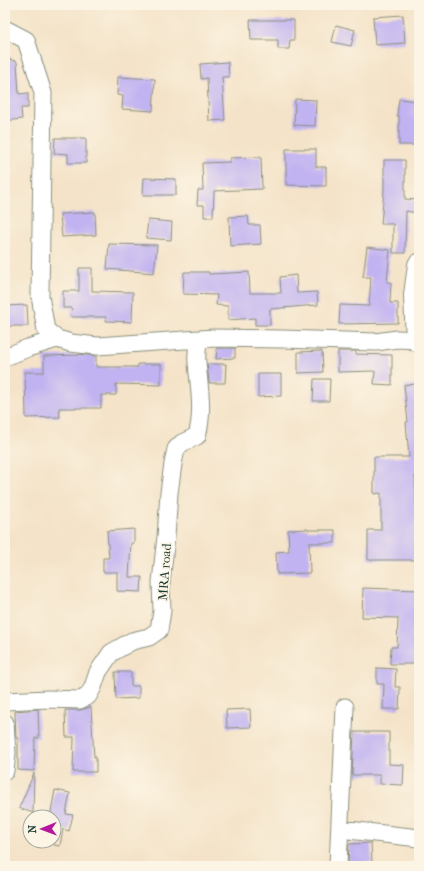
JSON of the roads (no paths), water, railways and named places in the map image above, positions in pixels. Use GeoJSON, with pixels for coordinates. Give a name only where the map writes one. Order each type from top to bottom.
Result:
{"type":"FeatureCollection","features":[{"type":"Feature","properties":{"kind":"street"},"geometry":{"type":"LineString","coordinates":[[5,29],[26,40],[43,93],[40,296],[46,330],[57,339],[71,343],[97,346],[214,338],[376,342],[398,339],[418,340],[415,294],[419,264]]}},
{"type":"Feature","properties":{"kind":"street"},"geometry":{"type":"LineString","coordinates":[[5,357],[57,339]]}},
{"type":"Feature","properties":{"kind":"street","name":"MRA road"},"geometry":{"type":"LineString","coordinates":[[5,701],[35,699],[80,700],[88,696],[98,672],[111,653],[132,641],[148,637],[159,630],[162,611],[161,582],[166,536],[168,493],[176,449],[182,443],[197,436],[200,425],[201,386],[197,360],[198,340]]}},
{"type":"Feature","properties":{"kind":"street"},"geometry":{"type":"LineString","coordinates":[[338,866],[345,707]]}},
{"type":"Feature","properties":{"kind":"street"},"geometry":{"type":"LineString","coordinates":[[5,724],[7,753],[5,771]]}},
{"type":"Feature","properties":{"kind":"street"},"geometry":{"type":"LineString","coordinates":[[340,829],[419,838]]}}]}
